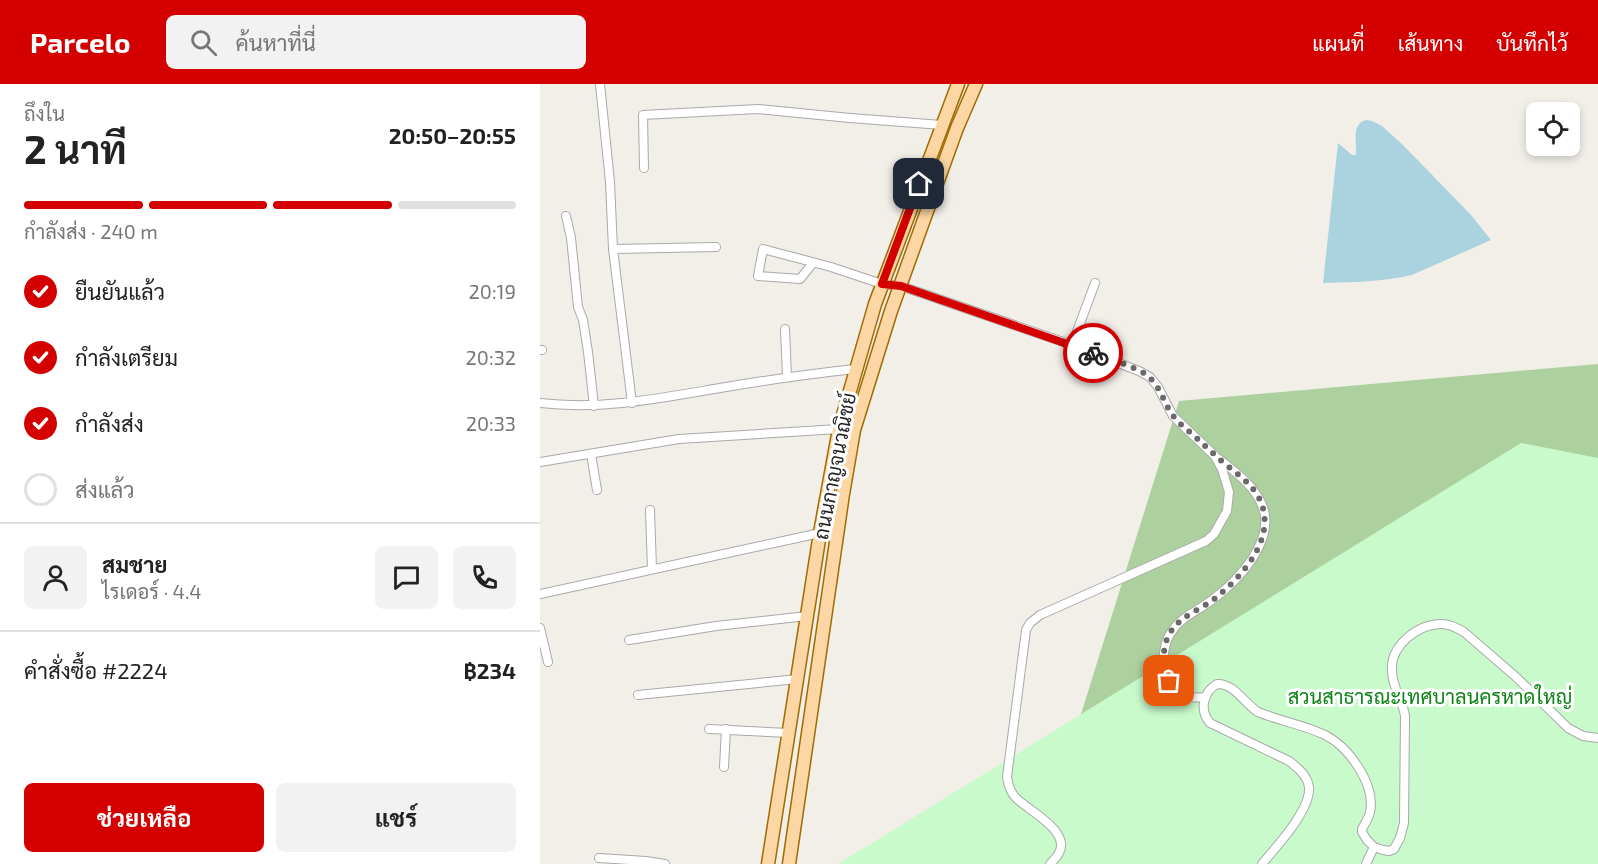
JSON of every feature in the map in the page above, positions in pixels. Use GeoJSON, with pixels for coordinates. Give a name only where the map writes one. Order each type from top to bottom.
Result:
{"type":"FeatureCollection","features":[{"type":"Feature","properties":{"kind":"main road","name":"ถนนกาญจนวณิชย์"},"geometry":{"type":"LineString","coordinates":[[768,864],[820,533],[839,429],[882,284],[958,84]]}},
{"type":"Feature","properties":{"kind":"main road","name":"ถนนกาญจนวณิชย์"},"geometry":{"type":"LineString","coordinates":[[789,864],[854,430],[891,311],[957,128],[976,84]]}},
{"type":"Feature","properties":{"kind":"street"},"geometry":{"type":"LineString","coordinates":[[600,84],[610,182],[613,249],[632,403]]}},
{"type":"Feature","properties":{"kind":"street"},"geometry":{"type":"LineString","coordinates":[[644,168],[643,115],[759,109],[942,125]]}},
{"type":"Feature","properties":{"kind":"street"},"geometry":{"type":"LineString","coordinates":[[566,216],[594,405]]}},
{"type":"Feature","properties":{"kind":"street"},"geometry":{"type":"LineString","coordinates":[[613,249],[716,247]]}},
{"type":"Feature","properties":{"kind":"street"},"geometry":{"type":"LineString","coordinates":[[813,263],[800,279],[758,276],[763,249],[831,267],[882,284],[901,286],[1072,345],[1139,371],[1150,377],[1158,387],[1173,416],[1257,494],[1263,508],[1264,536],[1255,554],[1245,569],[1213,600],[1175,626],[1167,639],[1164,668],[1171,686],[1181,695],[1193,698],[1206,697]]}},
{"type":"Feature","properties":{"kind":"street"},"geometry":{"type":"LineString","coordinates":[[1072,345],[1095,283]]}},
{"type":"Feature","properties":{"kind":"street"},"geometry":{"type":"LineString","coordinates":[[785,329],[787,377]]}},
{"type":"Feature","properties":{"kind":"street"},"geometry":{"type":"LineString","coordinates":[[540,403],[564,406],[632,403],[787,377],[855,369]]}},
{"type":"Feature","properties":{"kind":"street"},"geometry":{"type":"LineString","coordinates":[[540,462],[679,439],[839,429]]}},
{"type":"Feature","properties":{"kind":"street"},"geometry":{"type":"LineString","coordinates":[[591,454],[597,490]]}},
{"type":"Feature","properties":{"kind":"street"},"geometry":{"type":"LineString","coordinates":[[1050,864],[1060,852],[1060,841],[1053,828],[1016,799],[1007,777],[1026,630],[1030,623],[1040,615],[1206,541],[1214,534],[1227,511],[1229,499],[1220,462],[1215,456]]}},
{"type":"Feature","properties":{"kind":"street"},"geometry":{"type":"LineString","coordinates":[[650,510],[652,569]]}},
{"type":"Feature","properties":{"kind":"street"},"geometry":{"type":"LineString","coordinates":[[540,594],[820,533]]}},
{"type":"Feature","properties":{"kind":"street"},"geometry":{"type":"LineString","coordinates":[[629,640],[716,626],[807,616]]}},
{"type":"Feature","properties":{"kind":"street"},"geometry":{"type":"LineString","coordinates":[[1262,864],[1287,833],[1305,804],[1309,788],[1300,769],[1289,761],[1212,725],[1206,718],[1204,710],[1206,697],[1214,686],[1222,684],[1228,686],[1258,712],[1299,725],[1333,740],[1354,762],[1369,789],[1370,815],[1362,832],[1374,847],[1389,851],[1398,844],[1403,831],[1406,716],[1393,679],[1392,664],[1398,648],[1417,631],[1441,624],[1464,632],[1516,677],[1568,728],[1583,736],[1598,738]]}},
{"type":"Feature","properties":{"kind":"street"},"geometry":{"type":"LineString","coordinates":[[540,628],[548,662]]}},
{"type":"Feature","properties":{"kind":"street"},"geometry":{"type":"LineString","coordinates":[[638,695],[798,679]]}},
{"type":"Feature","properties":{"kind":"street"},"geometry":{"type":"LineString","coordinates":[[709,729],[789,733]]}},
{"type":"Feature","properties":{"kind":"street"},"geometry":{"type":"LineString","coordinates":[[724,767],[726,729]]}},
{"type":"Feature","properties":{"kind":"street"},"geometry":{"type":"LineString","coordinates":[[1366,864],[1374,847]]}},
{"type":"Feature","properties":{"kind":"street"},"geometry":{"type":"LineString","coordinates":[[599,858],[665,864]]}},
{"type":"Feature","properties":{"kind":"green space","name":"สวนสาธารณะเทศบาลนครหาดใหญ่"},"geometry":{"type":"Polygon","coordinates":[[[1598,364],[1598,864],[1034,864],[1179,401],[1598,364]]]}},
{"type":"Feature","properties":{"kind":"green space","name":"สวนสาธารณะเทศบาลนครหาดใหญ่"},"geometry":{"type":"Polygon","coordinates":[[[1521,443],[1598,458],[1598,864],[838,864],[1521,443]]]}},
{"type":"Feature","properties":{"kind":"water"},"geometry":{"type":"Polygon","coordinates":[[[1366,120],[1382,126],[1403,145],[1471,215],[1491,240],[1412,275],[1357,282],[1323,283],[1338,143],[1352,155],[1356,155],[1358,125],[1366,120]]]}},
{"type":"Feature","properties":{"kind":"way so far"},"geometry":{"type":"LineString","coordinates":[[1093,353],[1150,377],[1158,387],[1173,416],[1245,481],[1257,494],[1263,508],[1264,536],[1245,569],[1213,600],[1181,621],[1170,632],[1164,653],[1164,668],[1169,681]]}},
{"type":"Feature","properties":{"kind":"route"},"geometry":{"type":"LineString","coordinates":[[919,184],[882,284],[901,286],[1093,353]]}}]}
